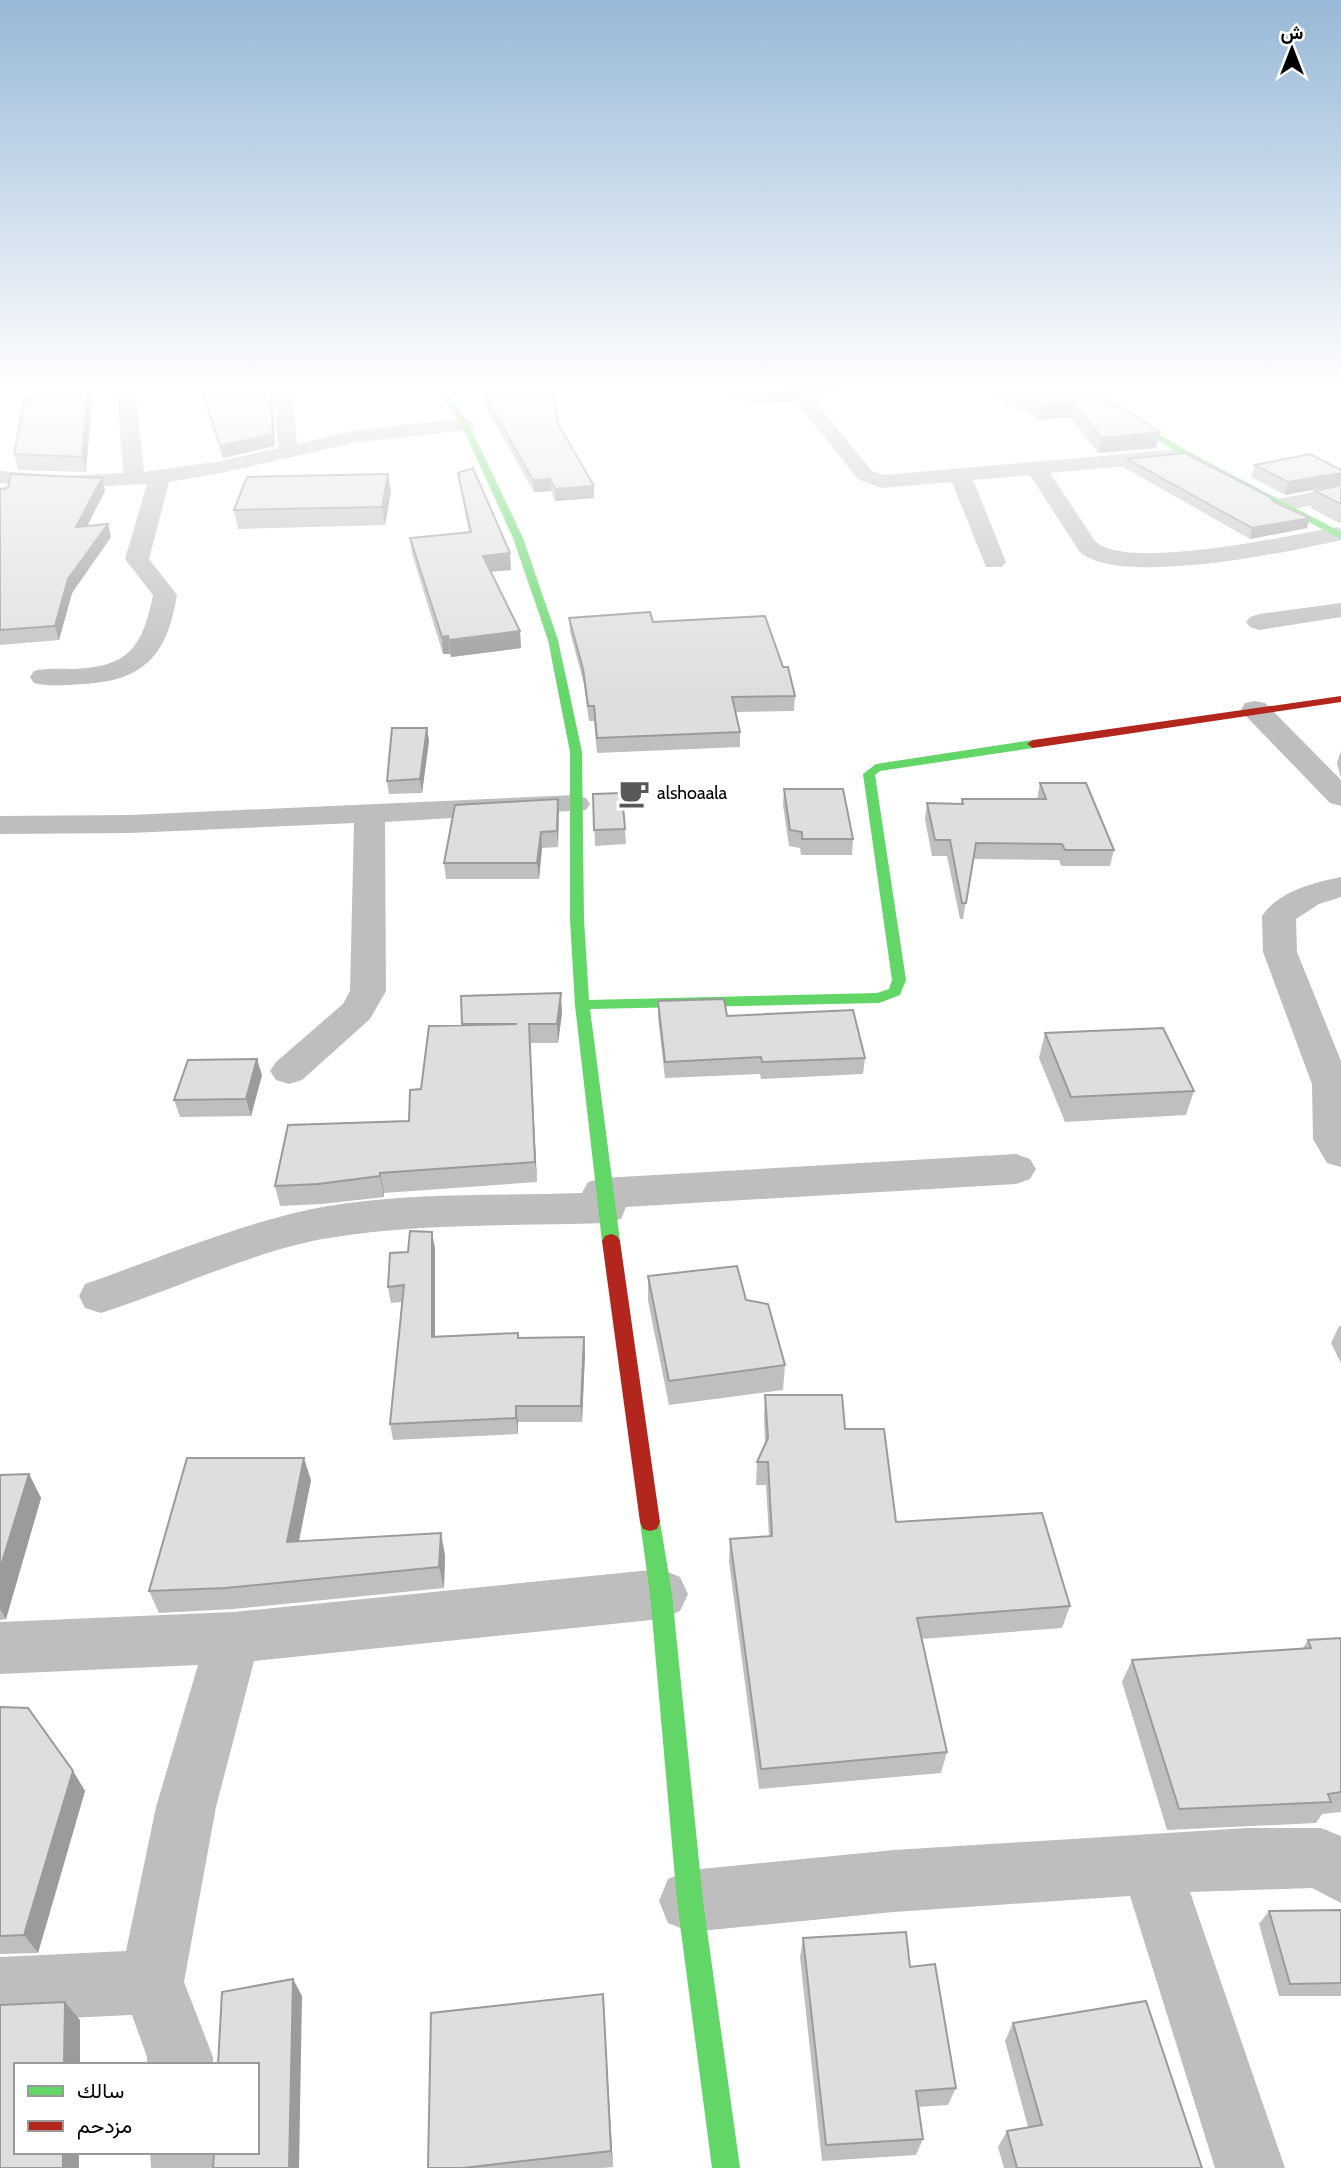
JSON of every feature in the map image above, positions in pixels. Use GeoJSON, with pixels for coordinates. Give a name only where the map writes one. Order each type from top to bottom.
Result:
{"type":"FeatureCollection","features":[{"type":"Feature","properties":{"kind":"street"},"geometry":{"type":"LineString","coordinates":[[43,677],[123,670],[142,656],[156,628],[165,596],[137,559],[157,489]]}},
{"type":"Feature","properties":{"kind":"street"},"geometry":{"type":"LineString","coordinates":[[495,489],[518,538],[553,640],[576,752],[575,804],[582,1005],[633,1413],[661,1594],[690,1901],[726,2168]]}},
{"type":"Feature","properties":{"kind":"street"},"geometry":{"type":"LineString","coordinates":[[966,489],[994,562]]}},
{"type":"Feature","properties":{"kind":"street"},"geometry":{"type":"LineString","coordinates":[[1050,489],[1092,552],[1110,561],[1156,561],[1339,535]]}},
{"type":"Feature","properties":{"kind":"street"},"geometry":{"type":"LineString","coordinates":[[1251,489],[1339,535]]}},
{"type":"Feature","properties":{"kind":"street"},"geometry":{"type":"LineString","coordinates":[[1280,505],[1341,493]]}},
{"type":"Feature","properties":{"kind":"street"},"geometry":{"type":"LineString","coordinates":[[1259,622],[1341,610]]}},
{"type":"Feature","properties":{"kind":"street"},"geometry":{"type":"LineString","coordinates":[[582,1005],[879,998],[895,992],[899,980],[869,774],[876,768],[1255,709],[1341,699]]}},
{"type":"Feature","properties":{"kind":"street"},"geometry":{"type":"LineString","coordinates":[[1255,709],[1341,797]]}},
{"type":"Feature","properties":{"kind":"street"},"geometry":{"type":"LineString","coordinates":[[1301,756],[1341,754]]}},
{"type":"Feature","properties":{"kind":"street"},"geometry":{"type":"LineString","coordinates":[[0,825],[130,824],[575,804]]}},
{"type":"Feature","properties":{"kind":"street"},"geometry":{"type":"LineString","coordinates":[[289,1070],[357,1011],[368,991],[370,813]]}},
{"type":"Feature","properties":{"kind":"street"},"geometry":{"type":"LineString","coordinates":[[1341,887],[1327,889],[1294,903],[1279,916],[1280,952],[1331,1084],[1334,1139],[1341,1153]]}},
{"type":"Feature","properties":{"kind":"street"},"geometry":{"type":"LineString","coordinates":[[101,1296],[275,1236],[328,1222],[1016,1169]]}},
{"type":"Feature","properties":{"kind":"street"},"geometry":{"type":"LineString","coordinates":[[0,1648],[233,1638],[661,1594]]}},
{"type":"Feature","properties":{"kind":"street"},"geometry":{"type":"LineString","coordinates":[[180,2063],[152,1982],[186,1807],[233,1638]]}},
{"type":"Feature","properties":{"kind":"street"},"geometry":{"type":"LineString","coordinates":[[690,1901],[894,1881],[1247,1858],[1321,1858],[1341,1872]]}},
{"type":"Feature","properties":{"kind":"street"},"geometry":{"type":"LineString","coordinates":[[1150,1864],[1250,2168]]}},
{"type":"Feature","properties":{"kind":"street"},"geometry":{"type":"LineString","coordinates":[[0,1989],[152,1982]]}},
{"type":"Feature","properties":{"kind":"building"},"geometry":{"type":"Polygon","coordinates":[[[0,489],[96,489],[76,527],[108,524],[68,579],[55,626],[0,630],[0,489]]]}},
{"type":"Feature","properties":{"kind":"building"},"geometry":{"type":"Polygon","coordinates":[[[242,489],[385,489],[382,507],[234,510],[242,489]]]}},
{"type":"Feature","properties":{"kind":"building"},"geometry":{"type":"Polygon","coordinates":[[[462,489],[482,489],[510,553],[483,556],[520,631],[449,640],[448,636],[442,637],[410,538],[471,532],[462,489]]]}},
{"type":"Feature","properties":{"kind":"building"},"geometry":{"type":"Polygon","coordinates":[[[1182,489],[1255,489],[1274,502],[1310,518],[1252,528],[1182,489]]]}},
{"type":"Feature","properties":{"kind":"building"},"geometry":{"type":"Polygon","coordinates":[[[1341,489],[1341,504],[1315,491],[1341,489]]]}},
{"type":"Feature","properties":{"kind":"building"},"geometry":{"type":"Polygon","coordinates":[[[650,612],[653,622],[765,616],[783,667],[788,667],[795,696],[732,697],[740,732],[597,738],[594,706],[588,706],[583,669],[569,618],[650,612]]]}},
{"type":"Feature","properties":{"kind":"building"},"geometry":{"type":"Polygon","coordinates":[[[392,728],[427,728],[420,779],[387,781],[392,728]]]}},
{"type":"Feature","properties":{"kind":"building"},"geometry":{"type":"Polygon","coordinates":[[[1040,783],[1086,783],[1114,850],[1065,850],[1062,844],[976,843],[966,903],[962,903],[950,840],[935,840],[927,803],[963,804],[962,799],[1046,799],[1040,783]]]}},
{"type":"Feature","properties":{"kind":"building"},"geometry":{"type":"Polygon","coordinates":[[[784,789],[843,789],[853,839],[802,839],[802,832],[790,830],[784,789]]]}},
{"type":"Feature","properties":{"kind":"building"},"geometry":{"type":"Polygon","coordinates":[[[622,793],[625,829],[594,830],[593,794],[622,793]]]}},
{"type":"Feature","properties":{"kind":"building"},"geometry":{"type":"Polygon","coordinates":[[[558,799],[557,831],[541,832],[537,863],[444,863],[455,805],[558,799]]]}},
{"type":"Feature","properties":{"kind":"building"},"geometry":{"type":"Polygon","coordinates":[[[561,993],[557,1024],[529,1024],[535,1162],[380,1173],[380,1176],[318,1184],[275,1186],[288,1125],[409,1121],[410,1090],[421,1089],[429,1026],[517,1024],[462,1024],[461,996],[561,993]]]}},
{"type":"Feature","properties":{"kind":"building"},"geometry":{"type":"Polygon","coordinates":[[[724,999],[727,1016],[853,1010],[865,1058],[762,1062],[761,1057],[665,1062],[658,1001],[724,999]]]}},
{"type":"Feature","properties":{"kind":"building"},"geometry":{"type":"Polygon","coordinates":[[[1163,1028],[1194,1091],[1071,1097],[1045,1033],[1163,1028]]]}},
{"type":"Feature","properties":{"kind":"building"},"geometry":{"type":"Polygon","coordinates":[[[257,1059],[246,1099],[174,1100],[188,1060],[257,1059]]]}},
{"type":"Feature","properties":{"kind":"building"},"geometry":{"type":"Polygon","coordinates":[[[410,1231],[432,1232],[432,1337],[518,1333],[518,1338],[584,1337],[581,1406],[516,1406],[516,1418],[390,1424],[404,1285],[388,1287],[390,1253],[408,1252],[410,1231]]]}},
{"type":"Feature","properties":{"kind":"building"},"geometry":{"type":"Polygon","coordinates":[[[737,1266],[746,1300],[768,1304],[785,1365],[669,1381],[648,1276],[737,1266]]]}},
{"type":"Feature","properties":{"kind":"building"},"geometry":{"type":"Polygon","coordinates":[[[765,1395],[842,1395],[845,1429],[884,1429],[896,1522],[1042,1513],[1070,1606],[917,1618],[947,1752],[761,1769],[730,1539],[772,1536],[768,1462],[757,1462],[768,1438],[765,1395]]]}},
{"type":"Feature","properties":{"kind":"building"},"geometry":{"type":"Polygon","coordinates":[[[187,1458],[304,1458],[287,1542],[441,1533],[439,1567],[225,1588],[149,1591],[187,1458]]]}},
{"type":"Feature","properties":{"kind":"building"},"geometry":{"type":"Polygon","coordinates":[[[29,1474],[0,1569],[0,1475],[29,1474]]]}},
{"type":"Feature","properties":{"kind":"building"},"geometry":{"type":"Polygon","coordinates":[[[1341,1638],[1341,1792],[1328,1794],[1331,1802],[1179,1809],[1132,1660],[1311,1648],[1308,1640],[1341,1638]]]}},
{"type":"Feature","properties":{"kind":"building"},"geometry":{"type":"Polygon","coordinates":[[[0,1707],[28,1708],[73,1771],[24,1935],[0,1936],[0,1707]]]}},
{"type":"Feature","properties":{"kind":"building"},"geometry":{"type":"Polygon","coordinates":[[[1341,1910],[1341,1983],[1290,1984],[1269,1911],[1341,1910]]]}},
{"type":"Feature","properties":{"kind":"building"},"geometry":{"type":"Polygon","coordinates":[[[906,1932],[910,1967],[935,1964],[956,2088],[916,2091],[923,2139],[826,2145],[803,1938],[906,1932]]]}},
{"type":"Feature","properties":{"kind":"building"},"geometry":{"type":"Polygon","coordinates":[[[293,1979],[289,2168],[213,2168],[214,2154],[259,2154],[259,2063],[218,2063],[222,1992],[293,1979]]]}},
{"type":"Feature","properties":{"kind":"building"},"geometry":{"type":"Polygon","coordinates":[[[603,1994],[611,2151],[463,2168],[428,2168],[431,2013],[603,1994]]]}},
{"type":"Feature","properties":{"kind":"building"},"geometry":{"type":"Polygon","coordinates":[[[1146,2001],[1202,2168],[1017,2168],[1007,2131],[1042,2125],[1013,2023],[1146,2001]]]}},
{"type":"Feature","properties":{"kind":"building"},"geometry":{"type":"Polygon","coordinates":[[[65,2002],[64,2063],[14,2063],[14,2154],[63,2154],[63,2168],[0,2168],[0,2005],[65,2002]]]}},
{"type":"Feature","properties":{"kind":"traffic: fast"},"geometry":{"type":"LineString","coordinates":[[495,489],[518,538],[553,640],[576,752],[577,919],[582,1005],[611,1241]]}},
{"type":"Feature","properties":{"kind":"traffic: fast"},"geometry":{"type":"LineString","coordinates":[[1252,489],[1341,536]]}},
{"type":"Feature","properties":{"kind":"traffic: fast"},"geometry":{"type":"LineString","coordinates":[[582,1005],[879,998],[895,992],[899,980],[869,774],[876,768],[1033,744]]}},
{"type":"Feature","properties":{"kind":"traffic: fast"},"geometry":{"type":"LineString","coordinates":[[650,1522],[661,1594],[690,1901],[726,2168]]}},
{"type":"Feature","properties":{"kind":"traffic: jam"},"geometry":{"type":"LineString","coordinates":[[1033,744],[1341,699]]}},
{"type":"Feature","properties":{"kind":"traffic: jam"},"geometry":{"type":"LineString","coordinates":[[611,1241],[650,1522]]}},
{"type":"Feature","properties":{"kind":"place","name":"alshoaala"},"geometry":{"type":"Point","coordinates":[634,793]}}]}
